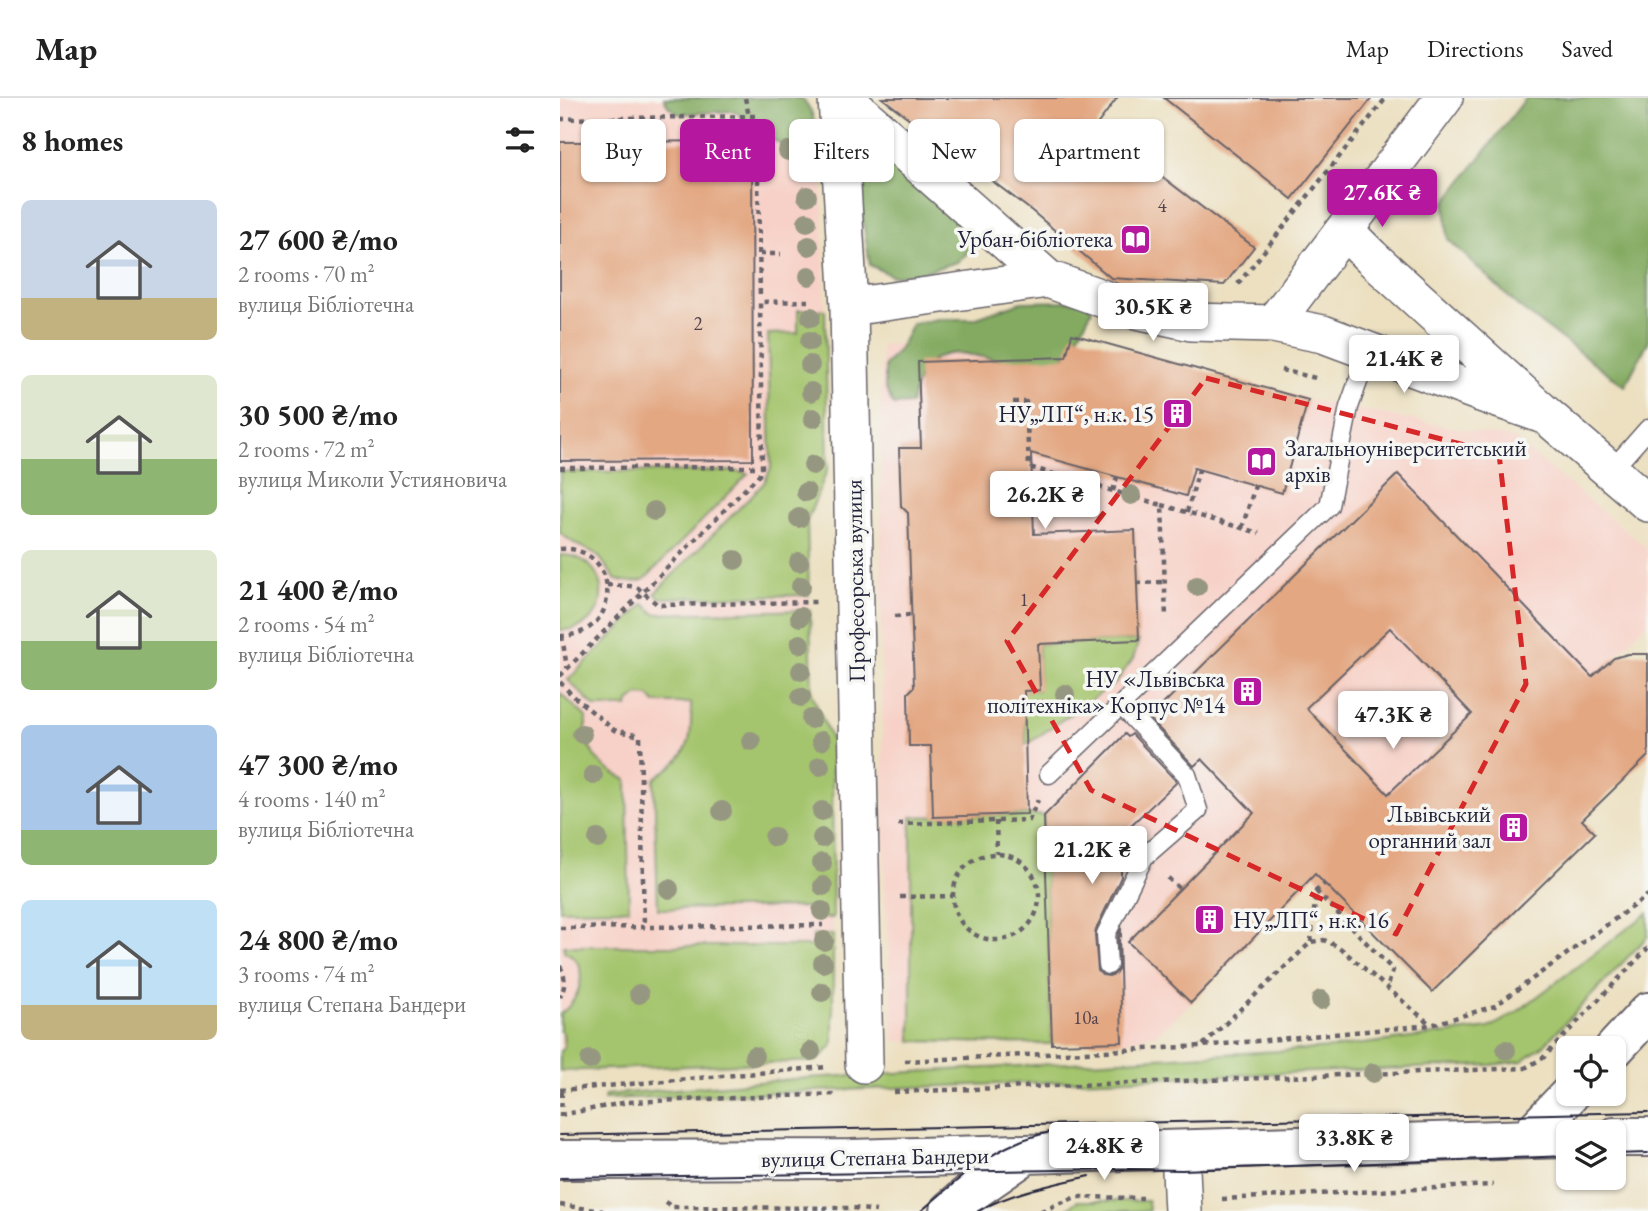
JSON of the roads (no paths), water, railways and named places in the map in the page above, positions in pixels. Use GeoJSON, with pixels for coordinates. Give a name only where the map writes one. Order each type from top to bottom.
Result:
{"type":"FeatureCollection","features":[{"type":"Feature","properties":{"kind":"main road"},"geometry":{"type":"LineString","coordinates":[[1626,1036],[1648,1012]]}},
{"type":"Feature","properties":{"kind":"main road"},"geometry":{"type":"LineString","coordinates":[[1527,1139],[1559,1106]]}},
{"type":"Feature","properties":{"kind":"main road"},"geometry":{"type":"LineString","coordinates":[[1626,1137],[1648,1137]]}},
{"type":"Feature","properties":{"kind":"main road","name":"вулиця Степана Бандери"},"geometry":{"type":"LineString","coordinates":[[560,1160],[851,1159],[1556,1138]]}},
{"type":"Feature","properties":{"kind":"main road"},"geometry":{"type":"LineString","coordinates":[[949,1211],[1025,1155]]}},
{"type":"Feature","properties":{"kind":"street","name":"Професорська вулиця"},"geometry":{"type":"LineString","coordinates":[[837,98],[849,307],[856,1079]]}},
{"type":"Feature","properties":{"kind":"street"},"geometry":{"type":"LineString","coordinates":[[844,98],[1048,279],[1132,309],[1191,322],[1273,324],[1323,334],[1547,416]]}},
{"type":"Feature","properties":{"kind":"street"},"geometry":{"type":"LineString","coordinates":[[1273,324],[1444,98]]}},
{"type":"Feature","properties":{"kind":"street"},"geometry":{"type":"LineString","coordinates":[[1344,230],[1370,257],[1547,416],[1648,503]]}},
{"type":"Feature","properties":{"kind":"street"},"geometry":{"type":"LineString","coordinates":[[849,307],[1048,279]]}},
{"type":"Feature","properties":{"kind":"street"},"geometry":{"type":"LineString","coordinates":[[1167,1205],[1180,1150]]}},
{"type":"Feature","properties":{"kind":"lane"},"geometry":{"type":"LineString","coordinates":[[1049,774],[1329,506],[1349,407],[1369,351]]}},
{"type":"Feature","properties":{"kind":"lane"},"geometry":{"type":"LineString","coordinates":[[1610,472],[1648,429]]}},
{"type":"Feature","properties":{"kind":"lane"},"geometry":{"type":"LineString","coordinates":[[1108,965],[1106,934],[1144,858],[1198,810],[1187,775],[1121,705]]}},
{"type":"Feature","properties":{"kind":"tram line"},"geometry":{"type":"LineString","coordinates":[[560,1135],[1648,1112]]}},
{"type":"Feature","properties":{"kind":"tram line"},"geometry":{"type":"LineString","coordinates":[[921,1211],[967,1173],[1004,1148],[1054,1131]]}},
{"type":"Feature","properties":{"kind":"tram line"},"geometry":{"type":"LineString","coordinates":[[1626,1154],[1648,1153]]}},
{"type":"Feature","properties":{"kind":"tram line"},"geometry":{"type":"LineString","coordinates":[[560,1178],[1182,1170],[1556,1156]]}},
{"type":"Feature","properties":{"kind":"tram line"},"geometry":{"type":"LineString","coordinates":[[978,1211],[1018,1194],[1090,1176]]}},
{"type":"Feature","properties":{"kind":"place","name":"Урбан-бібліотека"},"geometry":{"type":"Point","coordinates":[1136,239]}},
{"type":"Feature","properties":{"kind":"place","name":"НУ„ЛП“, н.к. 15"},"geometry":{"type":"Point","coordinates":[1177,414]}},
{"type":"Feature","properties":{"kind":"place","name":"Загальноуніверситетський архів"},"geometry":{"type":"Point","coordinates":[1262,461]}},
{"type":"Feature","properties":{"kind":"place","name":"НУ «Львівська політехніка» Корпус №14"},"geometry":{"type":"Point","coordinates":[1248,692]}},
{"type":"Feature","properties":{"kind":"place","name":"Львівський органний зал"},"geometry":{"type":"Point","coordinates":[1514,827]}},
{"type":"Feature","properties":{"kind":"place","name":"НУ„ЛП“, н.к. 16"},"geometry":{"type":"Point","coordinates":[1210,920]}}]}
